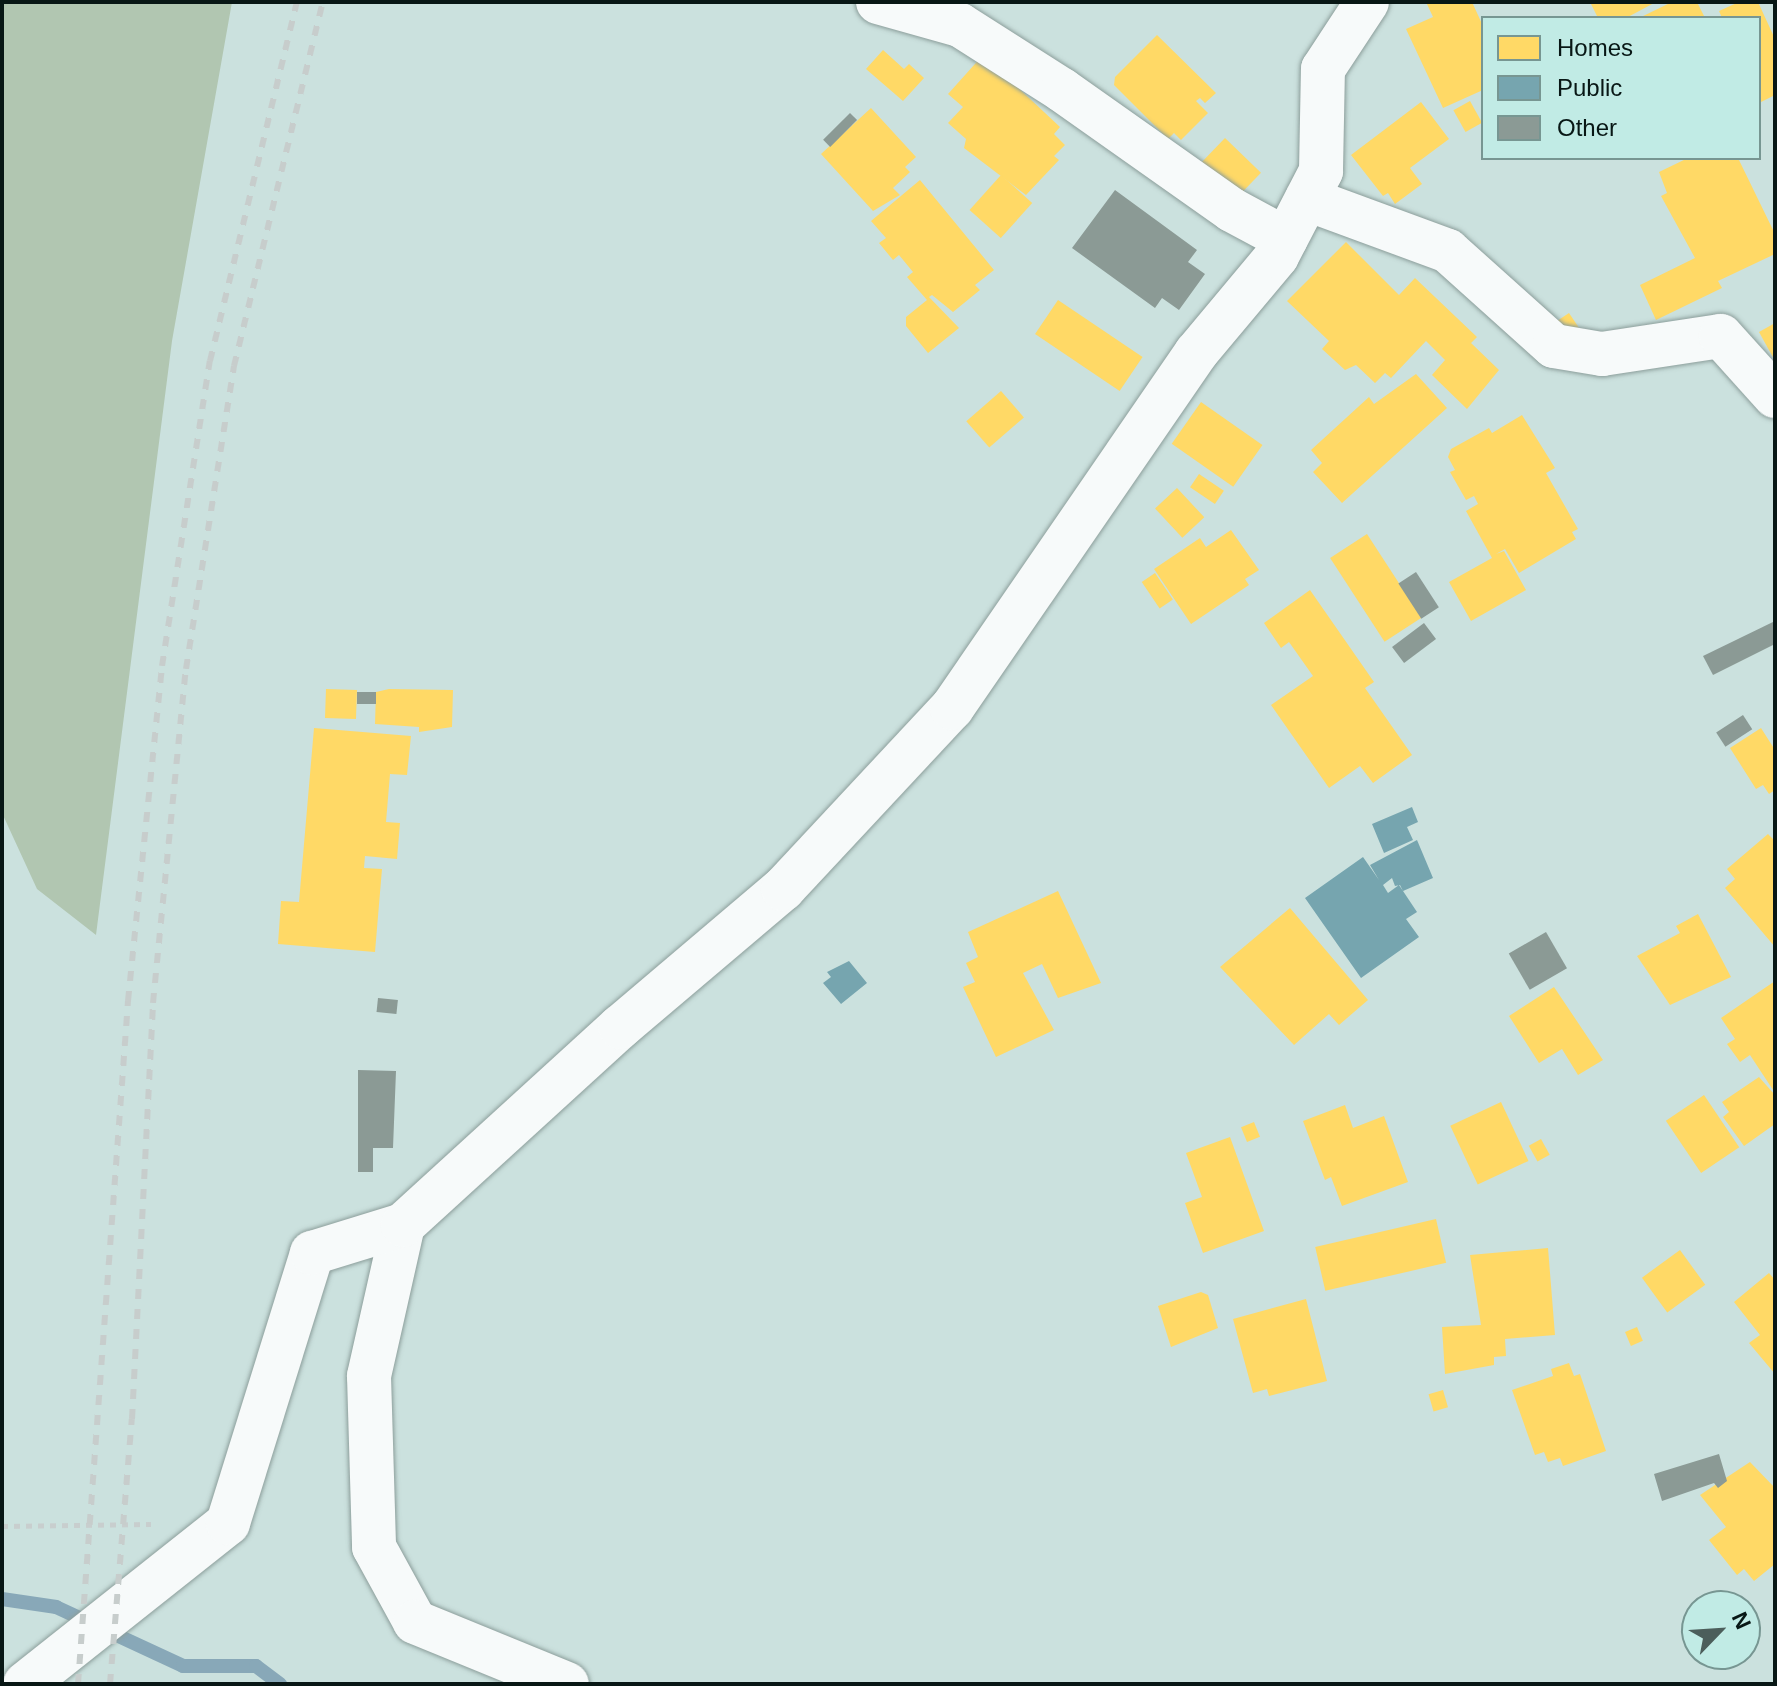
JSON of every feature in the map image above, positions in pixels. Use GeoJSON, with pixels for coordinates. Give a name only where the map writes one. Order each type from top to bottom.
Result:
{"type":"FeatureCollection","features":[{"type":"Feature","properties":{"kind":"street"},"geometry":{"type":"LineString","coordinates":[[878,2],[960,25],[1062,90],[1232,210],[1286,239]]}},
{"type":"Feature","properties":{"kind":"street"},"geometry":{"type":"LineString","coordinates":[[25,1684],[228,1523],[312,1253],[403,1225],[620,1027],[783,889],[952,708],[1196,353],[1286,239],[1321,171],[1323,69],[1367,2]]}},
{"type":"Feature","properties":{"kind":"street"},"geometry":{"type":"LineString","coordinates":[[1307,199],[1448,251],[1554,346],[1602,354],[1721,336],[1775,396]]}},
{"type":"Feature","properties":{"kind":"street"},"geometry":{"type":"LineString","coordinates":[[403,1225],[369,1376],[374,1547],[415,1622],[567,1684]]}},
{"type":"Feature","properties":{"kind":"path"},"geometry":{"type":"LineString","coordinates":[[2,1526],[228,1523]]}},
{"type":"Feature","properties":{"kind":"green space"},"geometry":{"type":"Polygon","coordinates":[[[2,2],[232,2],[172,341],[96,935],[37,889],[2,813],[2,2]]]}},
{"type":"Feature","properties":{"kind":"building: Homes"},"geometry":{"type":"Polygon","coordinates":[[[1426,2],[1472,2],[1481,22],[1481,91],[1443,108],[1406,29],[1433,17],[1426,2]]]}},
{"type":"Feature","properties":{"kind":"building: Homes"},"geometry":{"type":"Polygon","coordinates":[[[1590,2],[1656,2],[1630,16],[1597,16],[1590,2]]]}},
{"type":"Feature","properties":{"kind":"building: Homes"},"geometry":{"type":"Polygon","coordinates":[[[1672,2],[1697,2],[1704,16],[1643,16],[1672,2]]]}},
{"type":"Feature","properties":{"kind":"building: Homes"},"geometry":{"type":"Polygon","coordinates":[[[1739,2],[1758,2],[1775,39],[1775,95],[1761,102],[1761,16],[1721,16],[1719,11],[1739,2]]]}},
{"type":"Feature","properties":{"kind":"building: Homes"},"geometry":{"type":"Polygon","coordinates":[[[1157,35],[1216,93],[1205,103],[1200,98],[1196,101],[1208,113],[1181,140],[1174,133],[1168,139],[1114,85],[1115,77],[1157,35]]]}},
{"type":"Feature","properties":{"kind":"building: Homes"},"geometry":{"type":"Polygon","coordinates":[[[883,50],[904,69],[909,64],[924,78],[903,101],[866,69],[883,50]]]}},
{"type":"Feature","properties":{"kind":"building: Homes"},"geometry":{"type":"Polygon","coordinates":[[[983,55],[1060,127],[1054,134],[1065,145],[1054,156],[1059,160],[1026,195],[964,148],[966,139],[948,123],[963,107],[948,94],[983,55]]]}},
{"type":"Feature","properties":{"kind":"building: Homes"},"geometry":{"type":"Polygon","coordinates":[[[1470,101],[1481,123],[1466,132],[1453,110],[1470,101]]]}},
{"type":"Feature","properties":{"kind":"building: Homes"},"geometry":{"type":"Polygon","coordinates":[[[1421,102],[1449,139],[1410,168],[1422,184],[1395,204],[1388,193],[1383,196],[1351,155],[1421,102]]]}},
{"type":"Feature","properties":{"kind":"building: Homes"},"geometry":{"type":"Polygon","coordinates":[[[871,108],[916,157],[905,167],[910,172],[893,188],[900,195],[873,211],[821,154],[871,108]]]}},
{"type":"Feature","properties":{"kind":"building: Homes"},"geometry":{"type":"Polygon","coordinates":[[[1225,138],[1261,173],[1237,198],[1201,163],[1225,138]]]}},
{"type":"Feature","properties":{"kind":"building: Homes"},"geometry":{"type":"Polygon","coordinates":[[[1684,160],[1739,160],[1775,234],[1775,254],[1718,281],[1722,288],[1656,320],[1640,285],[1695,258],[1661,196],[1667,193],[1659,172],[1684,160]]]}},
{"type":"Feature","properties":{"kind":"building: Homes"},"geometry":{"type":"Polygon","coordinates":[[[1001,175],[1032,203],[1001,238],[970,210],[1001,175]]]}},
{"type":"Feature","properties":{"kind":"building: Homes"},"geometry":{"type":"Polygon","coordinates":[[[920,180],[994,270],[975,285],[980,290],[953,312],[932,295],[929,297],[959,328],[928,353],[906,326],[906,317],[927,300],[907,277],[913,272],[899,255],[893,260],[879,243],[886,238],[871,221],[920,180]]]}},
{"type":"Feature","properties":{"kind":"building: Homes"},"geometry":{"type":"Polygon","coordinates":[[[1346,242],[1399,295],[1415,278],[1477,337],[1471,343],[1499,370],[1467,409],[1432,375],[1445,360],[1426,341],[1391,378],[1385,373],[1375,383],[1356,365],[1345,370],[1322,349],[1329,341],[1287,301],[1346,242]]]}},
{"type":"Feature","properties":{"kind":"building: Homes"},"geometry":{"type":"Polygon","coordinates":[[[1058,300],[1143,357],[1120,391],[1035,334],[1058,300]]]}},
{"type":"Feature","properties":{"kind":"building: Homes"},"geometry":{"type":"Polygon","coordinates":[[[1569,313],[1579,328],[1563,339],[1553,324],[1569,313]]]}},
{"type":"Feature","properties":{"kind":"building: Homes"},"geometry":{"type":"Polygon","coordinates":[[[1775,323],[1775,361],[1759,332],[1775,323]]]}},
{"type":"Feature","properties":{"kind":"building: Homes"},"geometry":{"type":"Polygon","coordinates":[[[1416,374],[1447,408],[1342,503],[1313,472],[1322,463],[1311,450],[1369,397],[1374,404],[1416,374]]]}},
{"type":"Feature","properties":{"kind":"building: Homes"},"geometry":{"type":"Polygon","coordinates":[[[1001,391],[1024,417],[989,448],[966,421],[1001,391]]]}},
{"type":"Feature","properties":{"kind":"building: Homes"},"geometry":{"type":"Polygon","coordinates":[[[1201,402],[1262,445],[1233,487],[1172,444],[1201,402]]]}},
{"type":"Feature","properties":{"kind":"building: Homes"},"geometry":{"type":"Polygon","coordinates":[[[1522,415],[1555,468],[1546,473],[1578,529],[1572,532],[1576,539],[1519,573],[1505,549],[1496,554],[1504,551],[1526,590],[1471,621],[1449,582],[1492,558],[1466,511],[1478,504],[1474,496],[1466,500],[1450,472],[1455,470],[1448,457],[1451,449],[1489,428],[1492,433],[1522,415]]]}},
{"type":"Feature","properties":{"kind":"building: Homes"},"geometry":{"type":"Polygon","coordinates":[[[1199,474],[1224,491],[1215,504],[1190,487],[1199,474]]]}},
{"type":"Feature","properties":{"kind":"building: Homes"},"geometry":{"type":"Polygon","coordinates":[[[1177,488],[1204,517],[1182,538],[1155,508],[1177,488]]]}},
{"type":"Feature","properties":{"kind":"building: Homes"},"geometry":{"type":"Polygon","coordinates":[[[1231,530],[1259,570],[1245,579],[1249,585],[1191,624],[1154,569],[1200,538],[1206,547],[1231,530]]]}},
{"type":"Feature","properties":{"kind":"building: Homes"},"geometry":{"type":"Polygon","coordinates":[[[1367,534],[1421,618],[1385,642],[1330,558],[1367,534]]]}},
{"type":"Feature","properties":{"kind":"building: Homes"},"geometry":{"type":"Polygon","coordinates":[[[1155,573],[1173,600],[1160,608],[1142,582],[1155,573]]]}},
{"type":"Feature","properties":{"kind":"building: Homes"},"geometry":{"type":"Polygon","coordinates":[[[1310,590],[1374,682],[1365,688],[1412,755],[1373,783],[1360,766],[1329,788],[1271,705],[1313,676],[1289,642],[1281,648],[1264,623],[1310,590]]]}},
{"type":"Feature","properties":{"kind":"building: Homes"},"geometry":{"type":"Polygon","coordinates":[[[326,689],[357,690],[356,719],[325,718],[326,689]]]}},
{"type":"Feature","properties":{"kind":"building: Homes"},"geometry":{"type":"Polygon","coordinates":[[[389,689],[453,690],[452,727],[419,732],[419,727],[375,724],[376,692],[389,689]]]}},
{"type":"Feature","properties":{"kind":"building: Homes"},"geometry":{"type":"Polygon","coordinates":[[[314,728],[411,736],[407,775],[390,774],[386,822],[400,823],[397,859],[365,856],[364,868],[382,869],[375,952],[278,944],[281,901],[299,902],[314,728]]]}},
{"type":"Feature","properties":{"kind":"building: Homes"},"geometry":{"type":"Polygon","coordinates":[[[1761,728],[1775,750],[1775,790],[1769,794],[1763,785],[1756,789],[1730,748],[1761,728]]]}},
{"type":"Feature","properties":{"kind":"building: Homes"},"geometry":{"type":"Polygon","coordinates":[[[1768,834],[1775,841],[1775,947],[1725,888],[1735,879],[1727,869],[1768,834]]]}},
{"type":"Feature","properties":{"kind":"building: Homes"},"geometry":{"type":"Polygon","coordinates":[[[1058,891],[1101,983],[1058,998],[1042,964],[1023,973],[1054,1030],[996,1057],[963,987],[975,982],[966,963],[978,957],[968,932],[1058,891]]]}},
{"type":"Feature","properties":{"kind":"building: Homes"},"geometry":{"type":"Polygon","coordinates":[[[1290,908],[1368,1000],[1339,1025],[1329,1014],[1294,1045],[1220,967],[1290,908]]]}},
{"type":"Feature","properties":{"kind":"building: Homes"},"geometry":{"type":"Polygon","coordinates":[[[1698,914],[1731,977],[1670,1005],[1637,956],[1680,933],[1676,926],[1698,914]]]}},
{"type":"Feature","properties":{"kind":"building: Homes"},"geometry":{"type":"Polygon","coordinates":[[[1775,981],[1775,1093],[1750,1055],[1740,1062],[1727,1044],[1735,1039],[1721,1018],[1775,981]]]}},
{"type":"Feature","properties":{"kind":"building: Homes"},"geometry":{"type":"Polygon","coordinates":[[[1554,987],[1603,1060],[1578,1075],[1562,1049],[1539,1063],[1509,1016],[1554,987]]]}},
{"type":"Feature","properties":{"kind":"building: Homes"},"geometry":{"type":"Polygon","coordinates":[[[1759,1077],[1775,1095],[1775,1124],[1744,1146],[1723,1117],[1729,1112],[1722,1102],[1759,1077]]]}},
{"type":"Feature","properties":{"kind":"building: Homes"},"geometry":{"type":"Polygon","coordinates":[[[1704,1095],[1739,1147],[1701,1173],[1666,1121],[1704,1095]]]}},
{"type":"Feature","properties":{"kind":"building: Homes"},"geometry":{"type":"Polygon","coordinates":[[[1501,1102],[1528,1161],[1478,1185],[1450,1126],[1501,1102]]]}},
{"type":"Feature","properties":{"kind":"building: Homes"},"geometry":{"type":"Polygon","coordinates":[[[1345,1105],[1353,1128],[1384,1116],[1408,1182],[1342,1206],[1331,1177],[1325,1180],[1303,1121],[1345,1105]]]}},
{"type":"Feature","properties":{"kind":"building: Homes"},"geometry":{"type":"Polygon","coordinates":[[[1254,1122],[1260,1137],[1247,1142],[1241,1127],[1254,1122]]]}},
{"type":"Feature","properties":{"kind":"building: Homes"},"geometry":{"type":"Polygon","coordinates":[[[1230,1137],[1264,1231],[1203,1253],[1185,1203],[1202,1197],[1186,1153],[1230,1137]]]}},
{"type":"Feature","properties":{"kind":"building: Homes"},"geometry":{"type":"Polygon","coordinates":[[[1541,1139],[1550,1155],[1537,1162],[1529,1146],[1541,1139]]]}},
{"type":"Feature","properties":{"kind":"building: Homes"},"geometry":{"type":"Polygon","coordinates":[[[1436,1219],[1446,1263],[1325,1291],[1315,1247],[1436,1219]]]}},
{"type":"Feature","properties":{"kind":"building: Homes"},"geometry":{"type":"Polygon","coordinates":[[[1548,1248],[1555,1335],[1505,1339],[1506,1356],[1494,1357],[1494,1365],[1445,1374],[1442,1327],[1481,1325],[1470,1255],[1548,1248]]]}},
{"type":"Feature","properties":{"kind":"building: Homes"},"geometry":{"type":"Polygon","coordinates":[[[1680,1250],[1705,1285],[1667,1312],[1642,1278],[1680,1250]]]}},
{"type":"Feature","properties":{"kind":"building: Homes"},"geometry":{"type":"Polygon","coordinates":[[[1769,1273],[1775,1280],[1775,1374],[1749,1343],[1760,1335],[1734,1302],[1769,1273]]]}},
{"type":"Feature","properties":{"kind":"building: Homes"},"geometry":{"type":"Polygon","coordinates":[[[1201,1292],[1208,1295],[1218,1328],[1171,1347],[1158,1306],[1201,1292]]]}},
{"type":"Feature","properties":{"kind":"building: Homes"},"geometry":{"type":"Polygon","coordinates":[[[1306,1299],[1327,1381],[1269,1396],[1267,1389],[1253,1393],[1233,1319],[1306,1299]]]}},
{"type":"Feature","properties":{"kind":"building: Homes"},"geometry":{"type":"Polygon","coordinates":[[[1637,1327],[1643,1341],[1631,1346],[1625,1332],[1637,1327]]]}},
{"type":"Feature","properties":{"kind":"building: Homes"},"geometry":{"type":"Polygon","coordinates":[[[1569,1363],[1574,1376],[1580,1374],[1606,1451],[1563,1466],[1560,1458],[1548,1462],[1544,1452],[1535,1455],[1512,1390],[1553,1376],[1551,1369],[1569,1363]]]}},
{"type":"Feature","properties":{"kind":"building: Homes"},"geometry":{"type":"Polygon","coordinates":[[[1443,1390],[1448,1407],[1434,1411],[1429,1394],[1443,1390]]]}},
{"type":"Feature","properties":{"kind":"building: Homes"},"geometry":{"type":"Polygon","coordinates":[[[1750,1462],[1775,1488],[1775,1564],[1754,1581],[1744,1569],[1737,1575],[1709,1540],[1726,1527],[1700,1495],[1750,1462]]]}},
{"type":"Feature","properties":{"kind":"building: Public"},"geometry":{"type":"Polygon","coordinates":[[[1412,807],[1418,822],[1407,827],[1413,840],[1384,853],[1372,824],[1412,807]]]}},
{"type":"Feature","properties":{"kind":"building: Public"},"geometry":{"type":"Polygon","coordinates":[[[1417,840],[1433,878],[1403,891],[1417,912],[1406,919],[1419,937],[1361,978],[1305,898],[1363,857],[1379,880],[1370,865],[1417,840]],[[1392,878],[1383,885],[1388,893],[1399,885],[1395,886],[1392,878]]]}},
{"type":"Feature","properties":{"kind":"building: Public"},"geometry":{"type":"Polygon","coordinates":[[[849,961],[867,983],[841,1004],[823,983],[831,977],[827,972],[849,961]]]}},
{"type":"Feature","properties":{"kind":"building: Other"},"geometry":{"type":"Polygon","coordinates":[[[850,113],[857,120],[830,147],[823,140],[850,113]]]}},
{"type":"Feature","properties":{"kind":"building: Other"},"geometry":{"type":"Polygon","coordinates":[[[1115,190],[1197,250],[1188,262],[1205,274],[1179,310],[1162,298],[1155,308],[1072,248],[1115,190]]]}},
{"type":"Feature","properties":{"kind":"building: Other"},"geometry":{"type":"Polygon","coordinates":[[[1416,572],[1439,607],[1421,619],[1398,583],[1416,572]]]}},
{"type":"Feature","properties":{"kind":"building: Other"},"geometry":{"type":"Polygon","coordinates":[[[1775,621],[1775,644],[1713,675],[1703,656],[1775,621]]]}},
{"type":"Feature","properties":{"kind":"building: Other"},"geometry":{"type":"Polygon","coordinates":[[[1424,623],[1436,639],[1404,663],[1392,647],[1424,623]]]}},
{"type":"Feature","properties":{"kind":"building: Other"},"geometry":{"type":"Polygon","coordinates":[[[357,692],[376,692],[376,704],[357,704],[357,692]]]}},
{"type":"Feature","properties":{"kind":"building: Other"},"geometry":{"type":"Polygon","coordinates":[[[1743,715],[1752,729],[1725,747],[1716,732],[1743,715]]]}},
{"type":"Feature","properties":{"kind":"building: Other"},"geometry":{"type":"Polygon","coordinates":[[[1546,932],[1567,968],[1530,990],[1509,954],[1546,932]]]}},
{"type":"Feature","properties":{"kind":"building: Other"},"geometry":{"type":"Polygon","coordinates":[[[378,998],[398,1000],[396,1014],[377,1012],[378,998]]]}},
{"type":"Feature","properties":{"kind":"building: Other"},"geometry":{"type":"Polygon","coordinates":[[[358,1070],[396,1071],[393,1148],[373,1148],[373,1172],[358,1172],[358,1070]]]}},
{"type":"Feature","properties":{"kind":"building: Other"},"geometry":{"type":"Polygon","coordinates":[[[1719,1454],[1727,1481],[1718,1488],[1714,1483],[1662,1501],[1654,1474],[1719,1454]]]}},
{"type":"Feature","properties":{"kind":"waterway"},"geometry":{"type":"LineString","coordinates":[[2,1599],[56,1607],[183,1666],[256,1666],[280,1684]]}},
{"type":"Feature","properties":{"kind":"railway"},"geometry":{"type":"LineString","coordinates":[[78,1684],[128,1001],[162,666],[210,361],[297,2]]}},
{"type":"Feature","properties":{"kind":"railway"},"geometry":{"type":"LineString","coordinates":[[110,1684],[132,1419],[153,1003],[186,669],[234,366],[323,2]]}}]}
